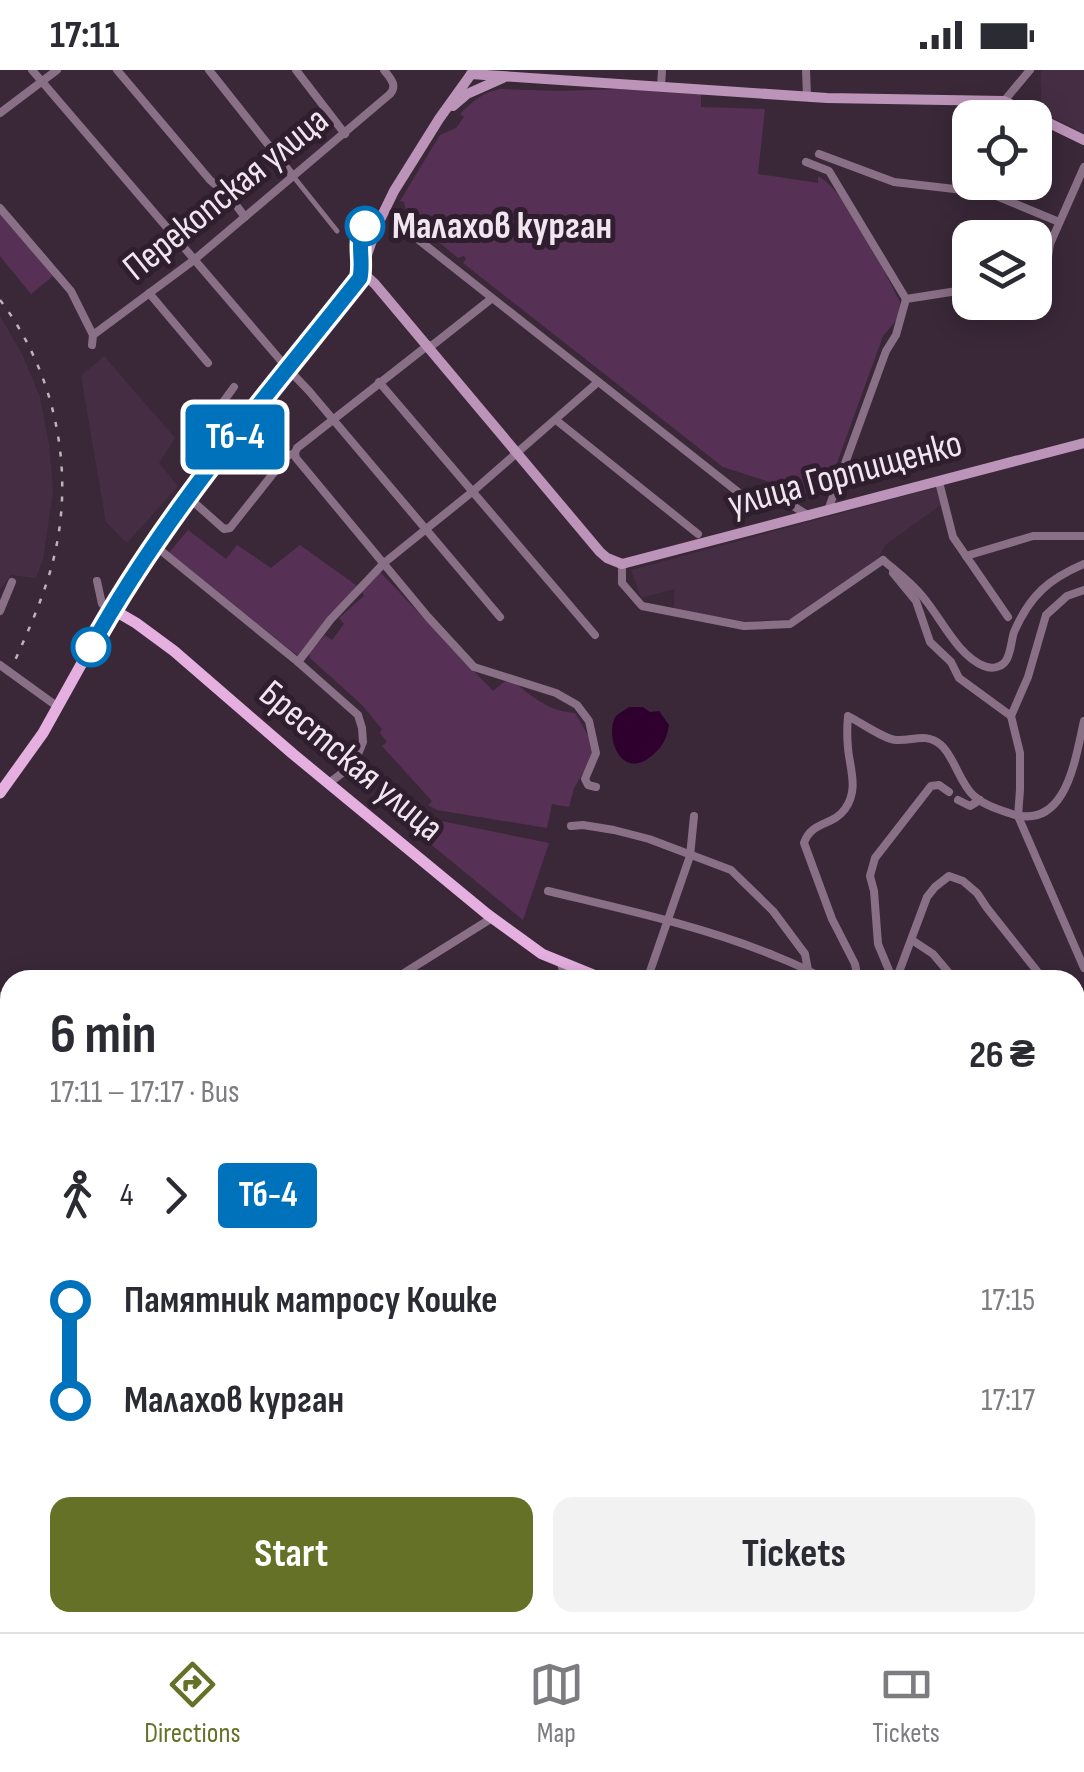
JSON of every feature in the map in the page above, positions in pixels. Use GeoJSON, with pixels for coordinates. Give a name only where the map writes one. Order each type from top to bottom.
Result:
{"type":"FeatureCollection","features":[{"type":"Feature","properties":{"kind":"main road"},"geometry":{"type":"LineString","coordinates":[[0,793],[58,708],[112,609],[154,545],[360,278],[385,208],[472,72],[807,97],[952,101]]}},
{"type":"Feature","properties":{"kind":"main road"},"geometry":{"type":"LineString","coordinates":[[439,119],[466,94],[505,73]]}},
{"type":"Feature","properties":{"kind":"main road"},"geometry":{"type":"LineString","coordinates":[[1052,125],[1084,140]]}},
{"type":"Feature","properties":{"kind":"main road"},"geometry":{"type":"LineString","coordinates":[[362,272],[600,552],[622,564]]}},
{"type":"Feature","properties":{"kind":"main road","name":"улица Горпищенко"},"geometry":{"type":"LineString","coordinates":[[622,564],[1084,443]]}},
{"type":"Feature","properties":{"kind":"main road","name":"Брестская улица"},"geometry":{"type":"LineString","coordinates":[[112,609],[174,651],[492,918],[557,961],[580,970]]}},
{"type":"Feature","properties":{"kind":"street"},"geometry":{"type":"LineString","coordinates":[[32,70],[500,617]]}},
{"type":"Feature","properties":{"kind":"street"},"geometry":{"type":"LineString","coordinates":[[0,113],[57,70]]}},
{"type":"Feature","properties":{"kind":"street"},"geometry":{"type":"LineString","coordinates":[[117,70],[245,217]]}},
{"type":"Feature","properties":{"kind":"street"},"geometry":{"type":"LineString","coordinates":[[209,70],[336,231]]}},
{"type":"Feature","properties":{"kind":"street"},"geometry":{"type":"LineString","coordinates":[[296,70],[345,134]]}},
{"type":"Feature","properties":{"kind":"street","name":"Перекопская улица"},"geometry":{"type":"LineString","coordinates":[[93,335],[194,260],[390,94],[393,82],[384,70]]}},
{"type":"Feature","properties":{"kind":"street"},"geometry":{"type":"LineString","coordinates":[[661,87],[662,70]]}},
{"type":"Feature","properties":{"kind":"street"},"geometry":{"type":"LineString","coordinates":[[806,70],[807,97]]}},
{"type":"Feature","properties":{"kind":"street"},"geometry":{"type":"LineString","coordinates":[[1006,100],[1030,70]]}},
{"type":"Feature","properties":{"kind":"street"},"geometry":{"type":"LineString","coordinates":[[819,154],[894,182],[989,194],[1059,222]]}},
{"type":"Feature","properties":{"kind":"street"},"geometry":{"type":"LineString","coordinates":[[806,162],[829,172],[906,299],[896,335],[886,352],[828,511]]}},
{"type":"Feature","properties":{"kind":"street"},"geometry":{"type":"LineString","coordinates":[[1052,239],[1084,168]]}},
{"type":"Feature","properties":{"kind":"street"},"geometry":{"type":"LineString","coordinates":[[0,208],[71,290],[93,335],[92,345]]}},
{"type":"Feature","properties":{"kind":"street"},"geometry":{"type":"LineString","coordinates":[[415,236],[743,496],[790,504],[809,516]]}},
{"type":"Feature","properties":{"kind":"street"},"geometry":{"type":"LineString","coordinates":[[906,299],[952,292]]}},
{"type":"Feature","properties":{"kind":"street"},"geometry":{"type":"LineString","coordinates":[[149,293],[208,362]]}},
{"type":"Feature","properties":{"kind":"street"},"geometry":{"type":"LineString","coordinates":[[188,497],[228,529],[297,448],[491,299]]}},
{"type":"Feature","properties":{"kind":"street"},"geometry":{"type":"LineString","coordinates":[[379,382],[594,635]]}},
{"type":"Feature","properties":{"kind":"street"},"geometry":{"type":"LineString","coordinates":[[298,662],[331,619],[384,562],[472,492],[598,382]]}},
{"type":"Feature","properties":{"kind":"street"},"geometry":{"type":"LineString","coordinates":[[185,454],[234,387]]}},
{"type":"Feature","properties":{"kind":"street"},"geometry":{"type":"LineString","coordinates":[[556,420],[698,534]]}},
{"type":"Feature","properties":{"kind":"street"},"geometry":{"type":"LineString","coordinates":[[202,432],[225,450]]}},
{"type":"Feature","properties":{"kind":"street"},"geometry":{"type":"LineString","coordinates":[[295,452],[338,510],[474,667],[556,693],[577,705],[589,722],[596,754],[585,780],[596,787]]}},
{"type":"Feature","properties":{"kind":"street"},"geometry":{"type":"LineString","coordinates":[[939,482],[953,537],[1008,617]]}},
{"type":"Feature","properties":{"kind":"street"},"geometry":{"type":"LineString","coordinates":[[966,556],[1034,536],[1084,536]]}},
{"type":"Feature","properties":{"kind":"street"},"geometry":{"type":"LineString","coordinates":[[154,545],[358,715],[363,742],[354,764],[329,783]]}},
{"type":"Feature","properties":{"kind":"street"},"geometry":{"type":"LineString","coordinates":[[622,564],[622,583],[642,606],[744,626],[790,624],[882,560]]}},
{"type":"Feature","properties":{"kind":"street"},"geometry":{"type":"LineString","coordinates":[[882,560],[906,578],[960,647],[988,668],[1006,661],[1015,631],[1042,587],[1084,564]]}},
{"type":"Feature","properties":{"kind":"street"},"geometry":{"type":"LineString","coordinates":[[882,560],[916,601],[930,642],[950,662],[959,678],[1011,716]]}},
{"type":"Feature","properties":{"kind":"street"},"geometry":{"type":"LineString","coordinates":[[97,581],[102,604],[112,609]]}},
{"type":"Feature","properties":{"kind":"street"},"geometry":{"type":"LineString","coordinates":[[0,611],[12,582]]}},
{"type":"Feature","properties":{"kind":"street"},"geometry":{"type":"LineString","coordinates":[[1084,590],[1067,596],[1046,615],[1028,678],[1011,716],[1020,754],[1018,816],[1084,968]]}},
{"type":"Feature","properties":{"kind":"street"},"geometry":{"type":"LineString","coordinates":[[0,664],[58,708]]}},
{"type":"Feature","properties":{"kind":"street"},"geometry":{"type":"LineString","coordinates":[[857,970],[832,919],[804,843],[815,826],[844,810],[852,792],[848,716],[895,740],[927,738],[943,746],[972,795],[1018,816],[1037,817],[1055,805],[1070,781],[1084,721]]}},
{"type":"Feature","properties":{"kind":"street"},"geometry":{"type":"LineString","coordinates":[[890,970],[878,944],[870,870],[875,858],[931,786],[939,784],[948,792]]}},
{"type":"Feature","properties":{"kind":"street"},"geometry":{"type":"LineString","coordinates":[[958,800],[970,806],[980,800]]}},
{"type":"Feature","properties":{"kind":"street"},"geometry":{"type":"LineString","coordinates":[[650,970],[690,856],[694,816]]}},
{"type":"Feature","properties":{"kind":"street"},"geometry":{"type":"LineString","coordinates":[[548,891],[738,942],[808,970],[806,954],[772,911],[731,870],[648,839],[571,826]]}},
{"type":"Feature","properties":{"kind":"street"},"geometry":{"type":"LineString","coordinates":[[898,970],[927,897],[949,876],[978,893],[1036,970]]}},
{"type":"Feature","properties":{"kind":"street"},"geometry":{"type":"LineString","coordinates":[[409,970],[492,918]]}},
{"type":"Feature","properties":{"kind":"street"},"geometry":{"type":"LineString","coordinates":[[912,940],[934,954],[947,970]]}},
{"type":"Feature","properties":{"kind":"street"},"geometry":{"type":"LineString","coordinates":[[557,961],[561,970]]}},
{"type":"Feature","properties":{"kind":"shaded area"},"geometry":{"type":"Polygon","coordinates":[[[1041,70],[1084,70],[1084,133],[1052,117],[1052,100],[1041,100],[1041,70]]]}},
{"type":"Feature","properties":{"kind":"shaded area","name":"Малахов курган"},"geometry":{"type":"Polygon","coordinates":[[[501,89],[701,94],[701,107],[765,109],[758,174],[818,183],[818,176],[841,198],[900,302],[898,318],[883,336],[826,493],[810,495],[723,467],[463,263],[464,256],[458,258],[413,221],[400,201],[440,135],[456,128],[464,117],[460,114],[474,101],[501,89]]]}},
{"type":"Feature","properties":{"kind":"shaded area"},"geometry":{"type":"Polygon","coordinates":[[[0,212],[53,276],[31,294],[0,256],[0,212]]]}},
{"type":"Feature","properties":{"kind":"shaded area"},"geometry":{"type":"Polygon","coordinates":[[[0,316],[40,397],[53,491],[43,559],[36,578],[11,575],[0,589],[0,316]]]}},
{"type":"Feature","properties":{"kind":"shaded area"},"geometry":{"type":"Polygon","coordinates":[[[104,356],[175,438],[159,463],[178,486],[127,543],[106,522],[81,376],[104,356]]]}},
{"type":"Feature","properties":{"kind":"shaded area"},"geometry":{"type":"Polygon","coordinates":[[[938,487],[942,504],[885,545],[878,560],[791,619],[743,621],[674,610],[674,589],[641,598],[631,570],[938,487]]]}},
{"type":"Feature","properties":{"kind":"shaded area"},"geometry":{"type":"Polygon","coordinates":[[[188,530],[226,559],[237,545],[271,568],[300,545],[357,586],[298,656],[169,553],[188,530]]]}},
{"type":"Feature","properties":{"kind":"shaded area"},"geometry":{"type":"Polygon","coordinates":[[[380,572],[493,691],[509,678],[548,706],[575,713],[594,755],[574,788],[569,807],[552,804],[547,828],[437,810],[428,805],[432,801],[382,746],[387,742],[380,733],[382,729],[361,704],[310,658],[309,653],[325,635],[332,640],[344,624],[339,618],[364,596],[362,591],[380,572]]]}},
{"type":"Feature","properties":{"kind":"shaded area"},"geometry":{"type":"Polygon","coordinates":[[[629,707],[659,711],[669,725],[658,750],[643,762],[632,764],[618,753],[612,734],[616,716],[629,707]]]}},
{"type":"Feature","properties":{"kind":"shaded area"},"geometry":{"type":"Polygon","coordinates":[[[403,800],[436,820],[549,843],[523,920],[394,814],[403,800]]]}},
{"type":"Feature","properties":{"kind":"railway"},"geometry":{"type":"LineString","coordinates":[[0,300],[33,355],[45,385],[60,447],[62,479],[54,559],[12,667]]}},
{"type":"Feature","properties":{"kind":"bus line","name":"Тб-4"},"geometry":{"type":"LineString","coordinates":[[91,647],[112,609],[188,497],[360,278],[360,237],[365,226]]}},
{"type":"Feature","properties":{"kind":"place","name":"Малахов курган"},"geometry":{"type":"Point","coordinates":[365,226]}}]}
